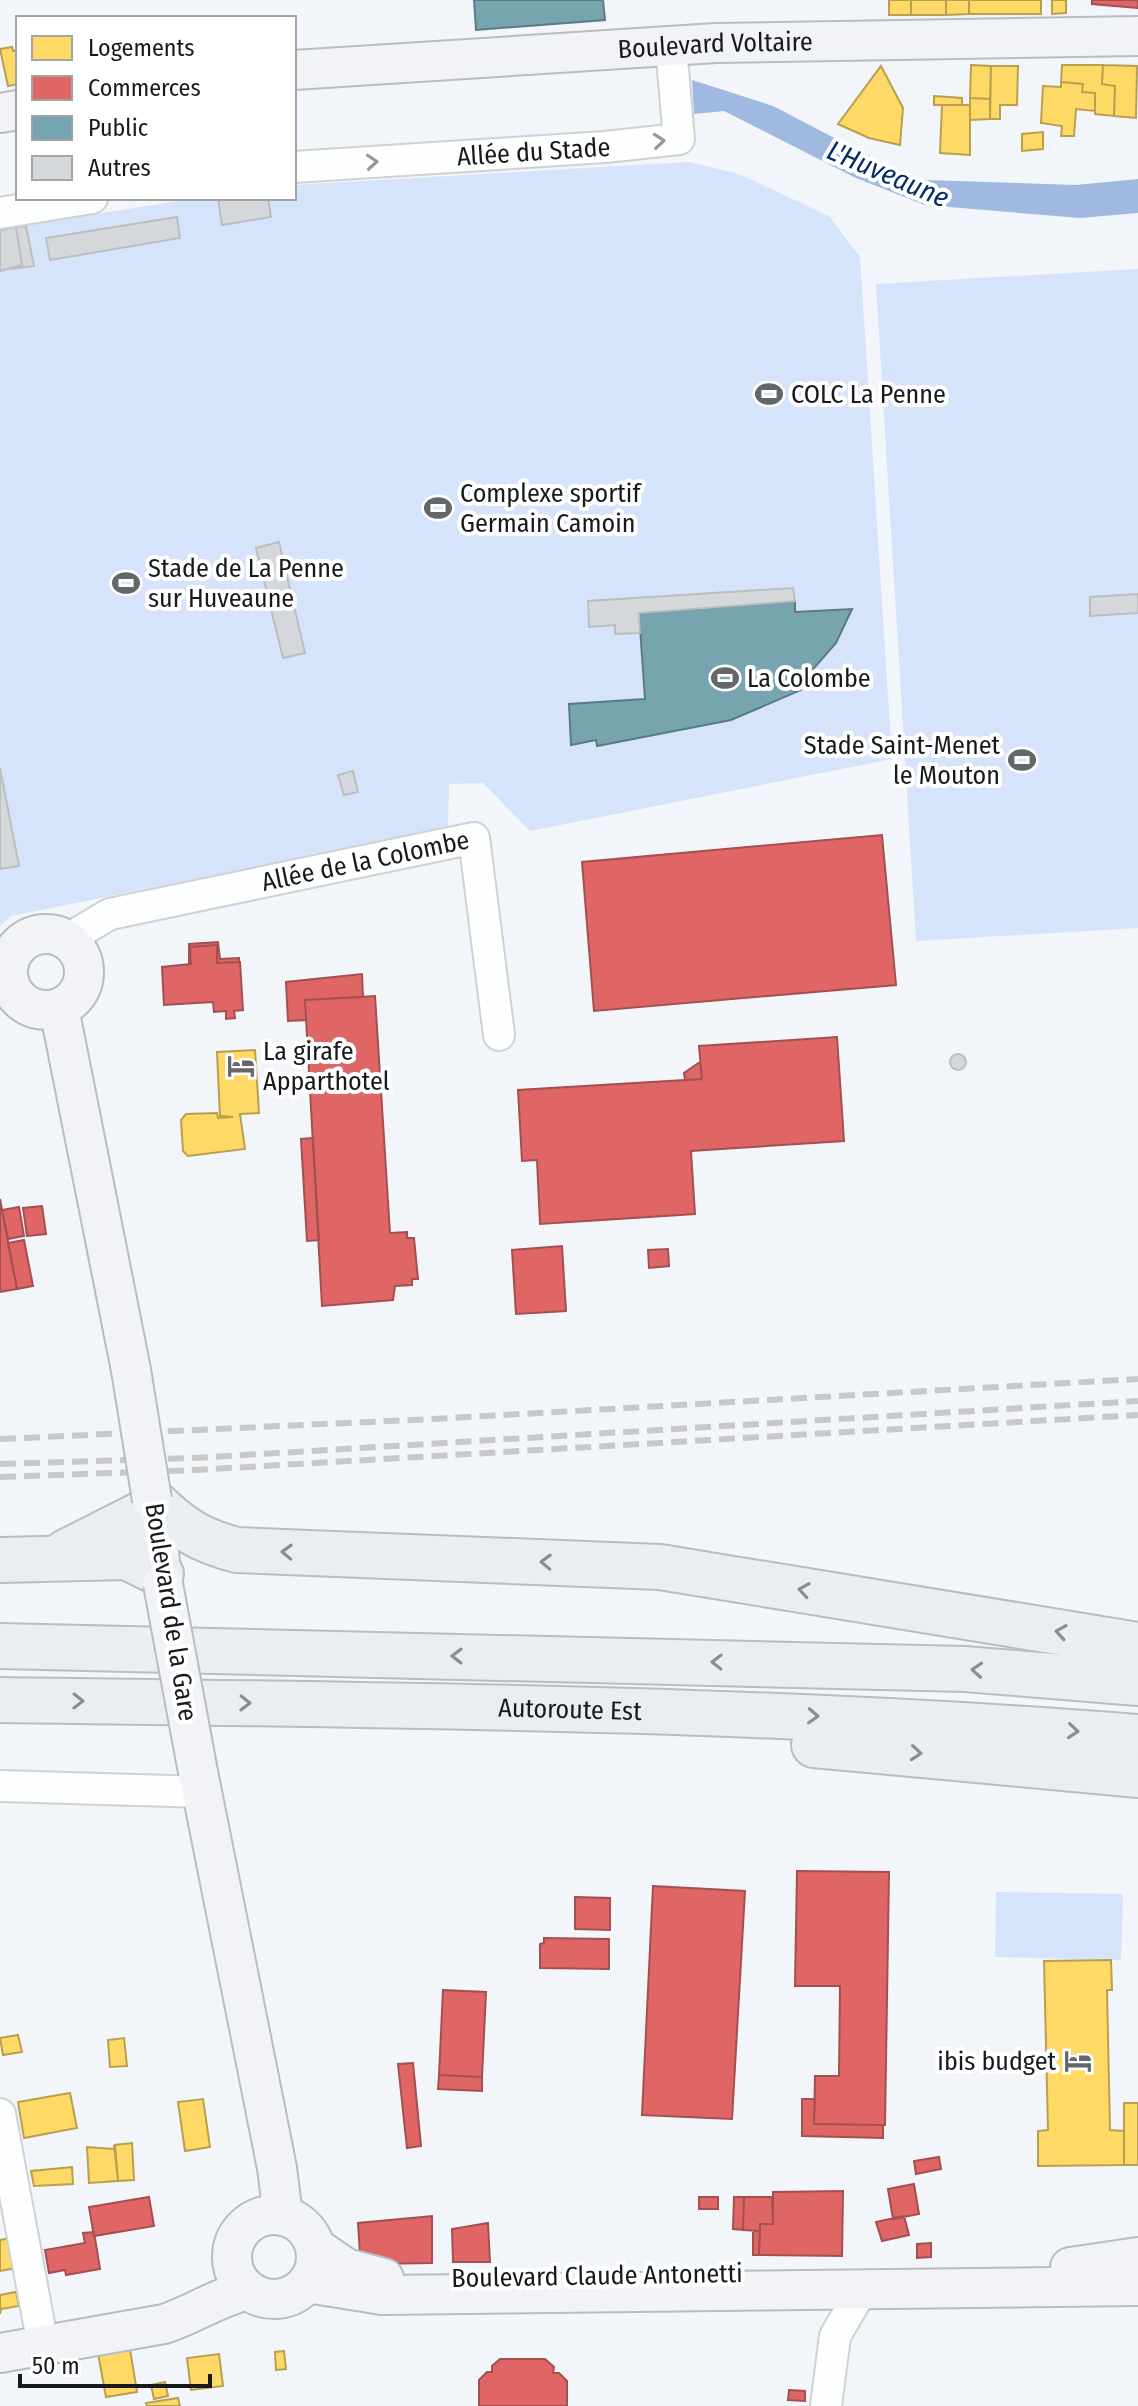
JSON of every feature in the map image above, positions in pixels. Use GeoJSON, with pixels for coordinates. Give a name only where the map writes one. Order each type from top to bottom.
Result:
{"type":"FeatureCollection","features":[{"type":"Feature","properties":{"kind":"highway"},"geometry":{"type":"LineString","coordinates":[[49,1559],[153,1504],[179,1527],[206,1543],[237,1550],[660,1567],[1138,1645]]}},
{"type":"Feature","properties":{"kind":"highway"},"geometry":{"type":"LineString","coordinates":[[0,1560],[127,1557],[162,1579]]}},
{"type":"Feature","properties":{"kind":"highway","name":"Autoroute Est"},"geometry":{"type":"LineString","coordinates":[[0,1646],[965,1669],[1138,1683]]}},
{"type":"Feature","properties":{"kind":"highway","name":"Autoroute Est"},"geometry":{"type":"LineString","coordinates":[[0,1700],[719,1712],[973,1724],[1138,1737]]}},
{"type":"Feature","properties":{"kind":"highway"},"geometry":{"type":"LineString","coordinates":[[297,1704],[1045,1764],[1138,1775]]}},
{"type":"Feature","properties":{"kind":"main road","name":"Boulevard Voltaire"},"geometry":{"type":"LineString","coordinates":[[296,70],[671,47],[1138,36]]}},
{"type":"Feature","properties":{"kind":"main road"},"geometry":{"type":"LineString","coordinates":[[41,934],[66,940],[81,956],[84,981],[70,1002],[59,1008],[33,1009],[4,982],[18,945],[41,934]]}},
{"type":"Feature","properties":{"kind":"main road","name":"Boulevard de la Gare"},"geometry":{"type":"LineString","coordinates":[[59,1008],[131,1370],[162,1579],[283,2216]]}},
{"type":"Feature","properties":{"kind":"main road"},"geometry":{"type":"LineString","coordinates":[[268,2215],[283,2216],[298,2222],[315,2247],[315,2266],[307,2283],[285,2297],[259,2296],[240,2274],[241,2229],[253,2220],[268,2215]]}},
{"type":"Feature","properties":{"kind":"main road","name":"Boulevard Claude Antonetti"},"geometry":{"type":"LineString","coordinates":[[315,2247],[346,2268],[386,2279],[874,2281]]}},
{"type":"Feature","properties":{"kind":"main road"},"geometry":{"type":"LineString","coordinates":[[1086,2267],[1138,2257]]}},
{"type":"Feature","properties":{"kind":"main road"},"geometry":{"type":"LineString","coordinates":[[874,2281],[1138,2266]]}},
{"type":"Feature","properties":{"kind":"main road"},"geometry":{"type":"LineString","coordinates":[[0,2353],[41,2334],[193,2284],[240,2274]]}},
{"type":"Feature","properties":{"kind":"main road"},"geometry":{"type":"LineString","coordinates":[[874,2281],[1138,2286]]}},
{"type":"Feature","properties":{"kind":"main road","name":"Boulevard Claude Antonetti"},"geometry":{"type":"LineString","coordinates":[[307,2283],[382,2295],[809,2292],[874,2281]]}},
{"type":"Feature","properties":{"kind":"main road"},"geometry":{"type":"LineString","coordinates":[[0,2329],[41,2334]]}},
{"type":"Feature","properties":{"kind":"street","name":"Allée du Stade"},"geometry":{"type":"LineString","coordinates":[[296,167],[679,139],[671,47]]}},
{"type":"Feature","properties":{"kind":"street"},"geometry":{"type":"LineString","coordinates":[[0,213],[80,200]]}},
{"type":"Feature","properties":{"kind":"street","name":"Allée de la Colombe"},"geometry":{"type":"LineString","coordinates":[[66,940],[110,914],[474,838],[499,1035]]}},
{"type":"Feature","properties":{"kind":"street"},"geometry":{"type":"LineString","coordinates":[[0,1786],[201,1782]]}},
{"type":"Feature","properties":{"kind":"street"},"geometry":{"type":"LineString","coordinates":[[0,2114],[11,2226],[41,2334]]}},
{"type":"Feature","properties":{"kind":"street"},"geometry":{"type":"LineString","coordinates":[[826,2406],[835,2336],[874,2281]]}},
{"type":"Feature","properties":{"kind":"street"},"geometry":{"type":"LineString","coordinates":[[809,2292],[835,2336]]}},
{"type":"Feature","properties":{"kind":"shaded area","name":"Complexe sportif Germain Camoin"},"geometry":{"type":"Polygon","coordinates":[[[689,162],[739,174],[829,216],[860,257],[892,759],[530,831],[483,783],[449,784],[448,828],[11,916],[0,926],[0,229],[185,200],[296,200],[296,185],[689,162]]]}},
{"type":"Feature","properties":{"kind":"shaded area","name":"Stade Saint-Menet le Mouton"},"geometry":{"type":"Polygon","coordinates":[[[1138,269],[1138,928],[916,941],[876,284],[1138,269]]]}},
{"type":"Feature","properties":{"kind":"shaded area"},"geometry":{"type":"Polygon","coordinates":[[[996,1892],[1123,1894],[1121,1960],[995,1957],[996,1892]]]}},
{"type":"Feature","properties":{"kind":"water","name":"L'Huveaune"},"geometry":{"type":"Polygon","coordinates":[[[692,80],[773,106],[896,170],[925,180],[1076,185],[1138,179],[1138,213],[1080,218],[925,205],[856,178],[724,111],[694,114],[692,80]]]}},
{"type":"Feature","properties":{"kind":"building: Logements"},"geometry":{"type":"Polygon","coordinates":[[[889,0],[911,0],[911,15],[889,15],[889,0]]]}},
{"type":"Feature","properties":{"kind":"building: Logements"},"geometry":{"type":"Polygon","coordinates":[[[911,0],[946,0],[946,15],[911,15],[911,0]]]}},
{"type":"Feature","properties":{"kind":"building: Logements"},"geometry":{"type":"Polygon","coordinates":[[[946,0],[969,0],[969,14],[946,15],[946,0]]]}},
{"type":"Feature","properties":{"kind":"building: Logements"},"geometry":{"type":"Polygon","coordinates":[[[969,0],[1041,0],[1041,14],[969,14],[969,0]]]}},
{"type":"Feature","properties":{"kind":"building: Logements"},"geometry":{"type":"Polygon","coordinates":[[[1052,0],[1066,0],[1066,13],[1052,14],[1052,0]]]}},
{"type":"Feature","properties":{"kind":"building: Logements"},"geometry":{"type":"Polygon","coordinates":[[[12,47],[13,51],[16,50],[16,84],[8,86],[0,49],[12,47]]]}},
{"type":"Feature","properties":{"kind":"building: Logements"},"geometry":{"type":"Polygon","coordinates":[[[971,65],[991,66],[990,99],[970,98],[971,65]]]}},
{"type":"Feature","properties":{"kind":"building: Logements"},"geometry":{"type":"Polygon","coordinates":[[[1062,65],[1103,65],[1102,84],[1115,86],[1114,116],[1095,114],[1095,93],[1082,92],[1083,84],[1061,82],[1062,65]]]}},
{"type":"Feature","properties":{"kind":"building: Logements"},"geometry":{"type":"Polygon","coordinates":[[[1103,65],[1137,66],[1136,118],[1114,116],[1115,86],[1102,84],[1103,65]]]}},
{"type":"Feature","properties":{"kind":"building: Logements"},"geometry":{"type":"Polygon","coordinates":[[[881,66],[903,108],[900,145],[869,138],[838,124],[881,66]]]}},
{"type":"Feature","properties":{"kind":"building: Logements"},"geometry":{"type":"Polygon","coordinates":[[[991,66],[1018,66],[1017,105],[1000,105],[1000,119],[990,119],[991,66]]]}},
{"type":"Feature","properties":{"kind":"building: Logements"},"geometry":{"type":"Polygon","coordinates":[[[1061,82],[1083,84],[1082,92],[1095,93],[1095,111],[1076,109],[1074,136],[1061,136],[1062,126],[1041,123],[1043,86],[1061,87],[1061,82]]]}},
{"type":"Feature","properties":{"kind":"building: Logements"},"geometry":{"type":"Polygon","coordinates":[[[934,96],[962,98],[962,105],[934,105],[934,96]]]}},
{"type":"Feature","properties":{"kind":"building: Logements"},"geometry":{"type":"Polygon","coordinates":[[[970,98],[990,99],[990,119],[970,120],[970,98]]]}},
{"type":"Feature","properties":{"kind":"building: Logements"},"geometry":{"type":"Polygon","coordinates":[[[942,105],[970,105],[970,155],[940,153],[942,105]]]}},
{"type":"Feature","properties":{"kind":"building: Logements"},"geometry":{"type":"Polygon","coordinates":[[[1043,132],[1043,149],[1022,151],[1022,134],[1043,132]]]}},
{"type":"Feature","properties":{"kind":"building: Logements"},"geometry":{"type":"Polygon","coordinates":[[[255,1050],[259,1113],[240,1114],[245,1149],[188,1156],[183,1151],[181,1120],[186,1114],[217,1113],[218,1118],[233,1117],[220,1116],[217,1052],[255,1050]]]}},
{"type":"Feature","properties":{"kind":"building: Logements","name":"ibis budget"},"geometry":{"type":"Polygon","coordinates":[[[1111,1960],[1112,1990],[1107,1990],[1110,2130],[1124,2131],[1124,2165],[1038,2166],[1038,2131],[1048,2130],[1044,1961],[1111,1960]]]}},
{"type":"Feature","properties":{"kind":"building: Logements"},"geometry":{"type":"Polygon","coordinates":[[[18,2035],[22,2052],[3,2055],[0,2038],[18,2035]]]}},
{"type":"Feature","properties":{"kind":"building: Logements"},"geometry":{"type":"Polygon","coordinates":[[[124,2038],[127,2066],[110,2067],[108,2040],[124,2038]]]}},
{"type":"Feature","properties":{"kind":"building: Logements"},"geometry":{"type":"Polygon","coordinates":[[[70,2093],[77,2128],[24,2138],[18,2102],[70,2093]]]}},
{"type":"Feature","properties":{"kind":"building: Logements"},"geometry":{"type":"Polygon","coordinates":[[[203,2099],[210,2147],[185,2151],[178,2102],[203,2099]]]}},
{"type":"Feature","properties":{"kind":"building: Logements"},"geometry":{"type":"Polygon","coordinates":[[[1124,2103],[1138,2103],[1138,2165],[1124,2165],[1124,2103]]]}},
{"type":"Feature","properties":{"kind":"building: Logements"},"geometry":{"type":"Polygon","coordinates":[[[132,2143],[134,2180],[118,2181],[115,2145],[132,2143]]]}},
{"type":"Feature","properties":{"kind":"building: Logements"},"geometry":{"type":"Polygon","coordinates":[[[114,2145],[118,2181],[89,2183],[87,2147],[114,2149],[114,2145]]]}},
{"type":"Feature","properties":{"kind":"building: Logements"},"geometry":{"type":"Polygon","coordinates":[[[72,2167],[73,2184],[34,2186],[31,2171],[72,2167]]]}},
{"type":"Feature","properties":{"kind":"building: Logements"},"geometry":{"type":"Polygon","coordinates":[[[11,2238],[17,2268],[0,2271],[0,2240],[11,2238]]]}},
{"type":"Feature","properties":{"kind":"building: Logements"},"geometry":{"type":"Polygon","coordinates":[[[16,2292],[19,2306],[1,2309],[0,2314],[0,2295],[16,2292]]]}},
{"type":"Feature","properties":{"kind":"building: Logements"},"geometry":{"type":"Polygon","coordinates":[[[129,2343],[137,2392],[106,2397],[97,2348],[129,2343]]]}},
{"type":"Feature","properties":{"kind":"building: Logements"},"geometry":{"type":"Polygon","coordinates":[[[284,2351],[286,2369],[276,2370],[275,2352],[284,2351]]]}},
{"type":"Feature","properties":{"kind":"building: Logements"},"geometry":{"type":"Polygon","coordinates":[[[219,2354],[223,2386],[191,2390],[187,2358],[219,2354]]]}},
{"type":"Feature","properties":{"kind":"building: Logements"},"geometry":{"type":"Polygon","coordinates":[[[165,2382],[168,2396],[154,2399],[151,2385],[165,2382]]]}},
{"type":"Feature","properties":{"kind":"building: Logements"},"geometry":{"type":"Polygon","coordinates":[[[178,2398],[180,2406],[147,2406],[146,2403],[178,2398]]]}},
{"type":"Feature","properties":{"kind":"building: Commerces"},"geometry":{"type":"Polygon","coordinates":[[[1092,0],[1138,0],[1138,8],[1092,4],[1092,0]]]}},
{"type":"Feature","properties":{"kind":"building: Commerces"},"geometry":{"type":"Polygon","coordinates":[[[882,835],[896,985],[594,1011],[582,862],[882,835]]]}},
{"type":"Feature","properties":{"kind":"building: Commerces"},"geometry":{"type":"Polygon","coordinates":[[[218,942],[220,959],[239,958],[239,962],[217,963],[217,945],[190,947],[189,964],[189,944],[218,942]]]}},
{"type":"Feature","properties":{"kind":"building: Commerces"},"geometry":{"type":"Polygon","coordinates":[[[217,945],[217,963],[240,962],[243,1010],[234,1011],[235,1018],[226,1019],[226,1011],[214,1012],[213,1002],[164,1005],[162,967],[191,964],[190,947],[217,945]]]}},
{"type":"Feature","properties":{"kind":"building: Commerces"},"geometry":{"type":"Polygon","coordinates":[[[362,974],[363,997],[305,1000],[306,1020],[288,1021],[286,982],[362,974]]]}},
{"type":"Feature","properties":{"kind":"building: Commerces"},"geometry":{"type":"Polygon","coordinates":[[[375,996],[390,1233],[407,1232],[407,1238],[414,1238],[418,1279],[412,1279],[412,1285],[395,1286],[393,1300],[322,1306],[305,1000],[375,996]]]}},
{"type":"Feature","properties":{"kind":"building: Commerces"},"geometry":{"type":"Polygon","coordinates":[[[837,1037],[844,1141],[691,1151],[695,1214],[540,1224],[537,1160],[522,1161],[518,1090],[702,1079],[699,1046],[837,1037]]]}},
{"type":"Feature","properties":{"kind":"building: Commerces"},"geometry":{"type":"Polygon","coordinates":[[[700,1062],[702,1079],[685,1080],[684,1073],[700,1062]]]}},
{"type":"Feature","properties":{"kind":"building: Commerces"},"geometry":{"type":"Polygon","coordinates":[[[313,1138],[319,1240],[307,1241],[301,1139],[313,1138]]]}},
{"type":"Feature","properties":{"kind":"building: Commerces"},"geometry":{"type":"Polygon","coordinates":[[[0,1199],[17,1289],[0,1292],[0,1199]]]}},
{"type":"Feature","properties":{"kind":"building: Commerces"},"geometry":{"type":"Polygon","coordinates":[[[42,1206],[46,1234],[27,1236],[23,1208],[42,1206]]]}},
{"type":"Feature","properties":{"kind":"building: Commerces"},"geometry":{"type":"Polygon","coordinates":[[[19,1207],[24,1236],[8,1239],[2,1210],[19,1207]]]}},
{"type":"Feature","properties":{"kind":"building: Commerces"},"geometry":{"type":"Polygon","coordinates":[[[24,1240],[33,1286],[17,1289],[8,1243],[24,1240]]]}},
{"type":"Feature","properties":{"kind":"building: Commerces"},"geometry":{"type":"Polygon","coordinates":[[[562,1246],[566,1311],[516,1314],[512,1250],[562,1246]]]}},
{"type":"Feature","properties":{"kind":"building: Commerces"},"geometry":{"type":"Polygon","coordinates":[[[668,1249],[669,1266],[649,1268],[648,1250],[668,1249]]]}},
{"type":"Feature","properties":{"kind":"building: Commerces"},"geometry":{"type":"Polygon","coordinates":[[[797,1871],[889,1872],[885,2125],[814,2124],[815,2076],[839,2076],[840,1986],[795,1986],[797,1871]]]}},
{"type":"Feature","properties":{"kind":"building: Commerces"},"geometry":{"type":"Polygon","coordinates":[[[653,1886],[745,1891],[732,2119],[642,2115],[653,1886]]]}},
{"type":"Feature","properties":{"kind":"building: Commerces"},"geometry":{"type":"Polygon","coordinates":[[[575,1897],[610,1898],[610,1930],[575,1929],[575,1897]]]}},
{"type":"Feature","properties":{"kind":"building: Commerces"},"geometry":{"type":"Polygon","coordinates":[[[544,1938],[609,1939],[609,1969],[540,1968],[540,1944],[544,1943],[544,1938]]]}},
{"type":"Feature","properties":{"kind":"building: Commerces"},"geometry":{"type":"Polygon","coordinates":[[[443,1990],[486,1992],[482,2077],[439,2075],[443,1990]]]}},
{"type":"Feature","properties":{"kind":"building: Commerces"},"geometry":{"type":"Polygon","coordinates":[[[413,2063],[421,2146],[407,2148],[398,2064],[413,2063]]]}},
{"type":"Feature","properties":{"kind":"building: Commerces"},"geometry":{"type":"Polygon","coordinates":[[[439,2075],[482,2077],[482,2091],[438,2089],[439,2075]]]}},
{"type":"Feature","properties":{"kind":"building: Commerces"},"geometry":{"type":"Polygon","coordinates":[[[802,2099],[815,2099],[814,2124],[883,2125],[883,2138],[802,2136],[802,2099]]]}},
{"type":"Feature","properties":{"kind":"building: Commerces"},"geometry":{"type":"Polygon","coordinates":[[[939,2157],[941,2169],[916,2174],[914,2161],[939,2157]]]}},
{"type":"Feature","properties":{"kind":"building: Commerces"},"geometry":{"type":"Polygon","coordinates":[[[914,2184],[919,2214],[893,2219],[888,2189],[914,2184]]]}},
{"type":"Feature","properties":{"kind":"building: Commerces"},"geometry":{"type":"Polygon","coordinates":[[[843,2191],[842,2256],[759,2255],[760,2224],[773,2224],[773,2192],[843,2191]]]}},
{"type":"Feature","properties":{"kind":"building: Commerces"},"geometry":{"type":"Polygon","coordinates":[[[149,2197],[154,2226],[94,2236],[89,2207],[149,2197]]]}},
{"type":"Feature","properties":{"kind":"building: Commerces"},"geometry":{"type":"Polygon","coordinates":[[[699,2197],[718,2197],[718,2209],[699,2209],[699,2197]]]}},
{"type":"Feature","properties":{"kind":"building: Commerces"},"geometry":{"type":"Polygon","coordinates":[[[734,2197],[744,2197],[743,2230],[733,2229],[734,2197]]]}},
{"type":"Feature","properties":{"kind":"building: Commerces"},"geometry":{"type":"Polygon","coordinates":[[[744,2197],[772,2197],[773,2224],[760,2224],[760,2231],[743,2230],[744,2197]]]}},
{"type":"Feature","properties":{"kind":"building: Commerces"},"geometry":{"type":"Polygon","coordinates":[[[432,2216],[432,2263],[371,2264],[360,2254],[358,2223],[432,2216]]]}},
{"type":"Feature","properties":{"kind":"building: Commerces"},"geometry":{"type":"Polygon","coordinates":[[[904,2216],[909,2235],[882,2241],[876,2222],[904,2216]]]}},
{"type":"Feature","properties":{"kind":"building: Commerces"},"geometry":{"type":"Polygon","coordinates":[[[488,2223],[490,2262],[453,2262],[452,2229],[488,2223]]]}},
{"type":"Feature","properties":{"kind":"building: Commerces"},"geometry":{"type":"Polygon","coordinates":[[[753,2231],[760,2231],[759,2255],[753,2255],[753,2231]]]}},
{"type":"Feature","properties":{"kind":"building: Commerces"},"geometry":{"type":"Polygon","coordinates":[[[94,2232],[100,2269],[66,2275],[65,2270],[49,2273],[45,2250],[85,2243],[83,2233],[94,2232]]]}},
{"type":"Feature","properties":{"kind":"building: Commerces"},"geometry":{"type":"Polygon","coordinates":[[[931,2243],[931,2257],[917,2258],[917,2244],[931,2243]]]}},
{"type":"Feature","properties":{"kind":"building: Commerces"},"geometry":{"type":"Polygon","coordinates":[[[500,2359],[545,2359],[554,2367],[553,2373],[559,2373],[567,2381],[567,2406],[479,2406],[479,2380],[487,2372],[492,2372],[492,2366],[500,2359]]]}},
{"type":"Feature","properties":{"kind":"building: Commerces"},"geometry":{"type":"Polygon","coordinates":[[[789,2390],[805,2391],[805,2401],[788,2400],[789,2390]]]}},
{"type":"Feature","properties":{"kind":"building: Public"},"geometry":{"type":"Polygon","coordinates":[[[474,0],[603,0],[605,20],[476,30],[474,0]]]}},
{"type":"Feature","properties":{"kind":"building: Public","name":"La Colombe"},"geometry":{"type":"Polygon","coordinates":[[[795,601],[795,612],[852,609],[836,643],[800,684],[801,690],[731,720],[597,746],[596,740],[571,745],[569,704],[645,699],[639,613],[795,601]]]}},
{"type":"Feature","properties":{"kind":"building: Autres"},"geometry":{"type":"Polygon","coordinates":[[[218,200],[268,200],[271,217],[222,225],[218,200]]]}},
{"type":"Feature","properties":{"kind":"building: Autres"},"geometry":{"type":"Polygon","coordinates":[[[177,217],[180,238],[50,260],[46,238],[177,217]]]}},
{"type":"Feature","properties":{"kind":"building: Autres"},"geometry":{"type":"Polygon","coordinates":[[[26,226],[34,266],[11,269],[22,265],[16,227],[26,226]]]}},
{"type":"Feature","properties":{"kind":"building: Autres"},"geometry":{"type":"Polygon","coordinates":[[[16,227],[22,265],[0,271],[0,230],[16,227]]]}},
{"type":"Feature","properties":{"kind":"building: Autres"},"geometry":{"type":"Polygon","coordinates":[[[279,542],[305,653],[283,658],[256,548],[279,542]]]}},
{"type":"Feature","properties":{"kind":"building: Autres"},"geometry":{"type":"Polygon","coordinates":[[[793,588],[795,601],[639,613],[640,633],[615,634],[615,625],[589,627],[588,601],[793,588]]]}},
{"type":"Feature","properties":{"kind":"building: Autres"},"geometry":{"type":"Polygon","coordinates":[[[1138,594],[1138,613],[1090,616],[1090,597],[1138,594]]]}},
{"type":"Feature","properties":{"kind":"building: Autres"},"geometry":{"type":"Polygon","coordinates":[[[0,768],[19,866],[0,869],[0,768]]]}},
{"type":"Feature","properties":{"kind":"building: Autres"},"geometry":{"type":"Polygon","coordinates":[[[353,771],[358,792],[344,795],[338,775],[353,771]]]}},
{"type":"Feature","properties":{"kind":"building: Autres"},"geometry":{"type":"Polygon","coordinates":[[[955,1054],[961,1054],[966,1062],[964,1068],[955,1070],[950,1065],[950,1059],[955,1054]]]}},
{"type":"Feature","properties":{"kind":"railway"},"geometry":{"type":"LineString","coordinates":[[0,1439],[433,1419],[1138,1379]]}},
{"type":"Feature","properties":{"kind":"railway"},"geometry":{"type":"LineString","coordinates":[[0,1464],[195,1458],[1138,1401]]}},
{"type":"Feature","properties":{"kind":"railway"},"geometry":{"type":"LineString","coordinates":[[0,1477],[195,1470],[1138,1415]]}},
{"type":"Feature","properties":{"kind":"place","name":"COLC La Penne"},"geometry":{"type":"Point","coordinates":[769,394]}},
{"type":"Feature","properties":{"kind":"place","name":"Complexe sportif Germain Camoin"},"geometry":{"type":"Point","coordinates":[438,508]}},
{"type":"Feature","properties":{"kind":"place","name":"Stade de La Penne sur Huveaune"},"geometry":{"type":"Point","coordinates":[126,583]}},
{"type":"Feature","properties":{"kind":"place","name":"La Colombe"},"geometry":{"type":"Point","coordinates":[725,678]}},
{"type":"Feature","properties":{"kind":"place","name":"Stade Saint-Menet le Mouton"},"geometry":{"type":"Point","coordinates":[1022,760]}},
{"type":"Feature","properties":{"kind":"place","name":"La girafe Apparthotel"},"geometry":{"type":"Point","coordinates":[241,1066]}},
{"type":"Feature","properties":{"kind":"place","name":"ibis budget"},"geometry":{"type":"Point","coordinates":[1078,2061]}}]}
